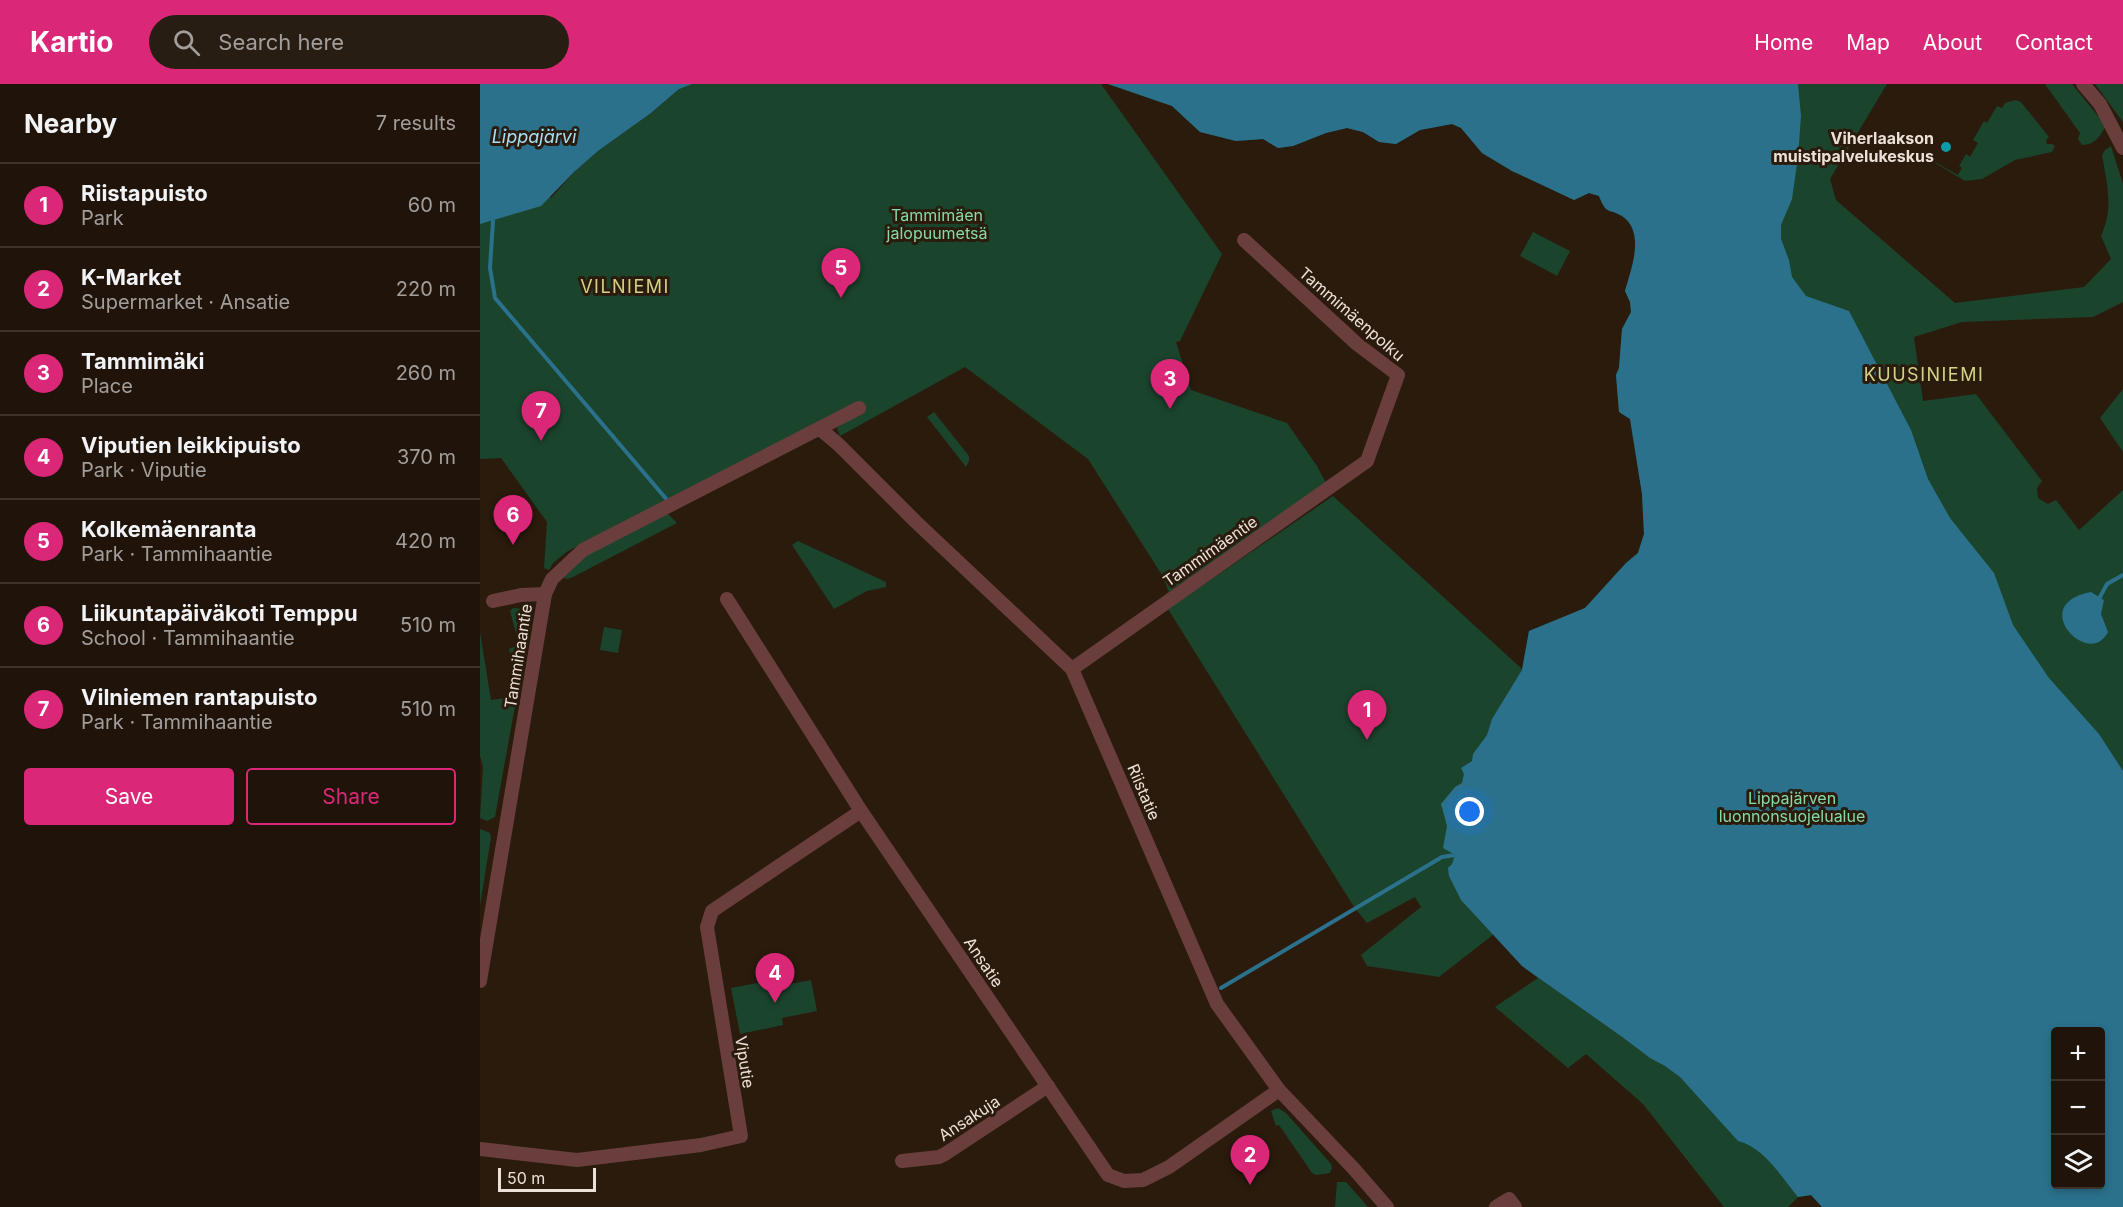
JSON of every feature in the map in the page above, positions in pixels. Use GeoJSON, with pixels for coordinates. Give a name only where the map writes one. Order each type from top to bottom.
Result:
{"type":"FeatureCollection","features":[{"type":"Feature","properties":{"kind":"street"},"geometry":{"type":"LineString","coordinates":[[2084,84],[2100,104],[2123,148]]}},
{"type":"Feature","properties":{"kind":"street","name":"Tammimäenpolku"},"geometry":{"type":"LineString","coordinates":[[1245,240],[1357,344],[1398,375],[1367,461]]}},
{"type":"Feature","properties":{"kind":"street","name":"Tammihaantie"},"geometry":{"type":"LineString","coordinates":[[480,981],[544,594],[552,579],[583,550],[859,408]]}},
{"type":"Feature","properties":{"kind":"street","name":"Riistatie"},"geometry":{"type":"LineString","coordinates":[[820,429],[1072,669],[1217,1004],[1279,1090],[1354,1168],[1387,1207]]}},
{"type":"Feature","properties":{"kind":"street","name":"Tammimäentie"},"geometry":{"type":"LineString","coordinates":[[1072,669],[1367,461]]}},
{"type":"Feature","properties":{"kind":"street"},"geometry":{"type":"LineString","coordinates":[[493,601],[521,595],[544,594]]}},
{"type":"Feature","properties":{"kind":"street","name":"Ansatie"},"geometry":{"type":"LineString","coordinates":[[727,599],[861,812],[1108,1175],[1124,1181],[1143,1180],[1169,1167],[1279,1090]]}},
{"type":"Feature","properties":{"kind":"street","name":"Viputie"},"geometry":{"type":"LineString","coordinates":[[480,1149],[577,1160],[701,1145],[741,1136],[707,927],[712,911],[861,812]]}},
{"type":"Feature","properties":{"kind":"street","name":"Ansakuja"},"geometry":{"type":"LineString","coordinates":[[902,1161],[939,1157],[945,1154],[1048,1086]]}},
{"type":"Feature","properties":{"kind":"street"},"geometry":{"type":"LineString","coordinates":[[1496,1207],[1509,1199],[1515,1207]]}},
{"type":"Feature","properties":{"kind":"green space","name":"Tammimäen jalopuumetsä"},"geometry":{"type":"Polygon","coordinates":[[[480,84],[551,198],[574,172],[598,151],[651,113],[679,89],[677,84],[1101,84],[1222,254],[1180,341],[1176,342],[1191,390],[1287,423],[1326,483],[1169,592],[1162,575],[1088,459],[965,367],[840,436],[837,428],[845,422],[831,417],[568,551],[553,563],[549,570],[544,568],[547,522],[501,458],[480,459],[480,84]]]}},
{"type":"Feature","properties":{"kind":"green space","name":"Lippajärven luonnonsuojelualue"},"geometry":{"type":"Polygon","coordinates":[[[1108,84],[1887,84],[1830,179],[1836,200],[1955,303],[2084,287],[2111,259],[2101,236],[2108,206],[2102,155],[2111,146],[2123,184],[2123,302],[2093,317],[1962,322],[1914,337],[1923,401],[1976,394],[2042,481],[2037,488],[2038,498],[2048,504],[2056,500],[2079,530],[2123,490],[2123,1207],[1822,1207],[1811,1195],[1798,1197],[1788,1207],[1724,1207],[1643,1104],[1586,1054],[1568,1068],[1495,1007],[1538,978],[1522,966],[1494,934],[1439,977],[1367,966],[1361,955],[1421,907],[1415,897],[1367,923],[1354,907],[1168,609],[1333,496],[1522,669],[1529,631],[1585,608],[1638,553],[1644,534],[1642,494],[1630,419],[1619,412],[1616,375],[1619,368],[1622,329],[1631,312],[1625,291],[1631,273],[1635,241],[1629,223],[1622,216],[1606,209],[1599,196],[1589,193],[1574,200],[1512,171],[1482,153],[1461,128],[1452,124],[1420,130],[1396,144],[1379,142],[1363,132],[1347,128],[1326,133],[1293,146],[1278,148],[1263,139],[1236,141],[1200,132],[1172,106],[1108,84]]]}},
{"type":"Feature","properties":{"kind":"green space"},"geometry":{"type":"Polygon","coordinates":[[[2045,84],[2072,84],[2106,126],[2097,139],[2082,145],[2078,139],[2080,133],[2045,84]]]}},
{"type":"Feature","properties":{"kind":"green space"},"geometry":{"type":"Polygon","coordinates":[[[2095,84],[2123,84],[2123,122],[2095,84]]]}},
{"type":"Feature","properties":{"kind":"green space"},"geometry":{"type":"Polygon","coordinates":[[[2015,100],[2021,102],[2049,137],[2046,140],[2047,144],[2055,146],[2052,152],[2015,160],[1982,179],[1965,181],[1917,152],[1958,175],[1962,168],[1959,166],[1966,154],[1970,157],[1978,143],[1973,140],[1984,121],[1987,123],[1997,106],[2002,108],[2005,103],[2015,100]]]}},
{"type":"Feature","properties":{"kind":"green space"},"geometry":{"type":"Polygon","coordinates":[[[1533,232],[1570,251],[1557,276],[1520,256],[1533,232]]]}},
{"type":"Feature","properties":{"kind":"green space"},"geometry":{"type":"Polygon","coordinates":[[[2123,389],[2123,452],[2100,418],[2123,389]]]}},
{"type":"Feature","properties":{"kind":"green space"},"geometry":{"type":"Polygon","coordinates":[[[934,412],[969,456],[966,467],[927,417],[934,412]]]}},
{"type":"Feature","properties":{"kind":"green space"},"geometry":{"type":"Polygon","coordinates":[[[667,513],[677,523],[573,577],[567,579],[561,577],[578,559],[667,513]]]}},
{"type":"Feature","properties":{"kind":"green space"},"geometry":{"type":"Polygon","coordinates":[[[798,541],[886,582],[886,587],[867,591],[834,609],[792,545],[798,541]]]}},
{"type":"Feature","properties":{"kind":"green space"},"geometry":{"type":"Polygon","coordinates":[[[513,608],[523,610],[530,619],[517,688],[515,688],[509,649],[519,645],[510,611],[513,608]]]}},
{"type":"Feature","properties":{"kind":"green space"},"geometry":{"type":"Polygon","coordinates":[[[604,627],[622,630],[618,653],[600,650],[604,627]]]}},
{"type":"Feature","properties":{"kind":"green space"},"geometry":{"type":"Polygon","coordinates":[[[480,632],[491,700],[512,697],[515,706],[495,817],[487,821],[480,818],[483,767],[480,756],[480,632]]]}},
{"type":"Feature","properties":{"kind":"green space"},"geometry":{"type":"Polygon","coordinates":[[[480,829],[490,833],[491,838],[480,905],[480,829]]]}},
{"type":"Feature","properties":{"kind":"green space"},"geometry":{"type":"Polygon","coordinates":[[[773,980],[775,987],[811,980],[817,1011],[782,1018],[783,1025],[740,1034],[731,988],[773,980]]]}},
{"type":"Feature","properties":{"kind":"green space"},"geometry":{"type":"Polygon","coordinates":[[[1278,1108],[1286,1113],[1331,1164],[1330,1173],[1316,1175],[1312,1173],[1279,1125],[1276,1126],[1271,1111],[1278,1108]]]}},
{"type":"Feature","properties":{"kind":"green space"},"geometry":{"type":"Polygon","coordinates":[[[1337,1182],[1346,1182],[1368,1207],[1335,1207],[1337,1182]]]}},
{"type":"Feature","properties":{"kind":"water","name":"Lippajärvi"},"geometry":{"type":"Polygon","coordinates":[[[480,84],[692,84],[679,89],[651,113],[598,151],[541,206],[480,224],[480,84]]]}},
{"type":"Feature","properties":{"kind":"water","name":"Lippajärven luonnonsuojelualue"},"geometry":{"type":"Polygon","coordinates":[[[1108,84],[1798,84],[1801,116],[1798,157],[1792,199],[1781,225],[1781,239],[1789,260],[1792,277],[1806,296],[1849,311],[1911,430],[1928,479],[1950,518],[1994,573],[2013,625],[2049,678],[2099,734],[2123,771],[2123,1207],[1822,1207],[1811,1195],[1798,1197],[1779,1172],[1756,1150],[1738,1141],[1680,1077],[1522,966],[1461,900],[1449,876],[1448,868],[1455,855],[1443,848],[1447,826],[1441,804],[1455,787],[1462,783],[1464,774],[1461,768],[1472,761],[1473,754],[1487,735],[1492,719],[1522,670],[1529,631],[1585,608],[1638,553],[1644,534],[1642,494],[1630,419],[1619,412],[1616,375],[1619,368],[1622,329],[1631,312],[1625,291],[1635,251],[1633,231],[1622,216],[1606,209],[1599,196],[1589,193],[1574,200],[1512,171],[1482,153],[1461,128],[1452,124],[1420,130],[1396,144],[1379,142],[1363,132],[1347,128],[1326,133],[1293,146],[1278,148],[1263,139],[1236,141],[1200,132],[1172,106],[1108,84]]]}},
{"type":"Feature","properties":{"kind":"water"},"geometry":{"type":"Polygon","coordinates":[[[2091,592],[2104,600],[2101,614],[2108,632],[2099,642],[2088,643],[2077,639],[2068,631],[2063,620],[2064,609],[2072,599],[2091,592]]]}},
{"type":"Feature","properties":{"kind":"waterway"},"geometry":{"type":"LineString","coordinates":[[493,221],[490,268],[495,298],[668,501]]}},
{"type":"Feature","properties":{"kind":"waterway"},"geometry":{"type":"LineString","coordinates":[[2100,597],[2107,584],[2123,575]]}},
{"type":"Feature","properties":{"kind":"waterway"},"geometry":{"type":"LineString","coordinates":[[1221,988],[1442,857],[1455,855]]}},
{"type":"Feature","properties":{"kind":"place","name":"Viherlaakson muistipalvelukeskus"},"geometry":{"type":"Point","coordinates":[1946,147]}},
{"type":"Feature","properties":{"kind":"place","name":"Kolkemäenranta"},"geometry":{"type":"Point","coordinates":[841,298]}},
{"type":"Feature","properties":{"kind":"place","name":"Tammimäki"},"geometry":{"type":"Point","coordinates":[1170,409]}},
{"type":"Feature","properties":{"kind":"place","name":"Vilniemen rantapuisto"},"geometry":{"type":"Point","coordinates":[541,441]}},
{"type":"Feature","properties":{"kind":"place","name":"Liikuntapäiväkoti Temppu"},"geometry":{"type":"Point","coordinates":[513,545]}},
{"type":"Feature","properties":{"kind":"place","name":"Riistapuisto"},"geometry":{"type":"Point","coordinates":[1367,740]}},
{"type":"Feature","properties":{"kind":"place","name":"Viputien leikkipuisto"},"geometry":{"type":"Point","coordinates":[775,1003]}},
{"type":"Feature","properties":{"kind":"place","name":"K-Market"},"geometry":{"type":"Point","coordinates":[1250,1185]}},
{"type":"Feature","properties":{"kind":"district","name":"VILNIEMI"},"geometry":{"type":"Point","coordinates":[625,287]}},
{"type":"Feature","properties":{"kind":"district","name":"KUUSINIEMI"},"geometry":{"type":"Point","coordinates":[1924,375]}}]}
